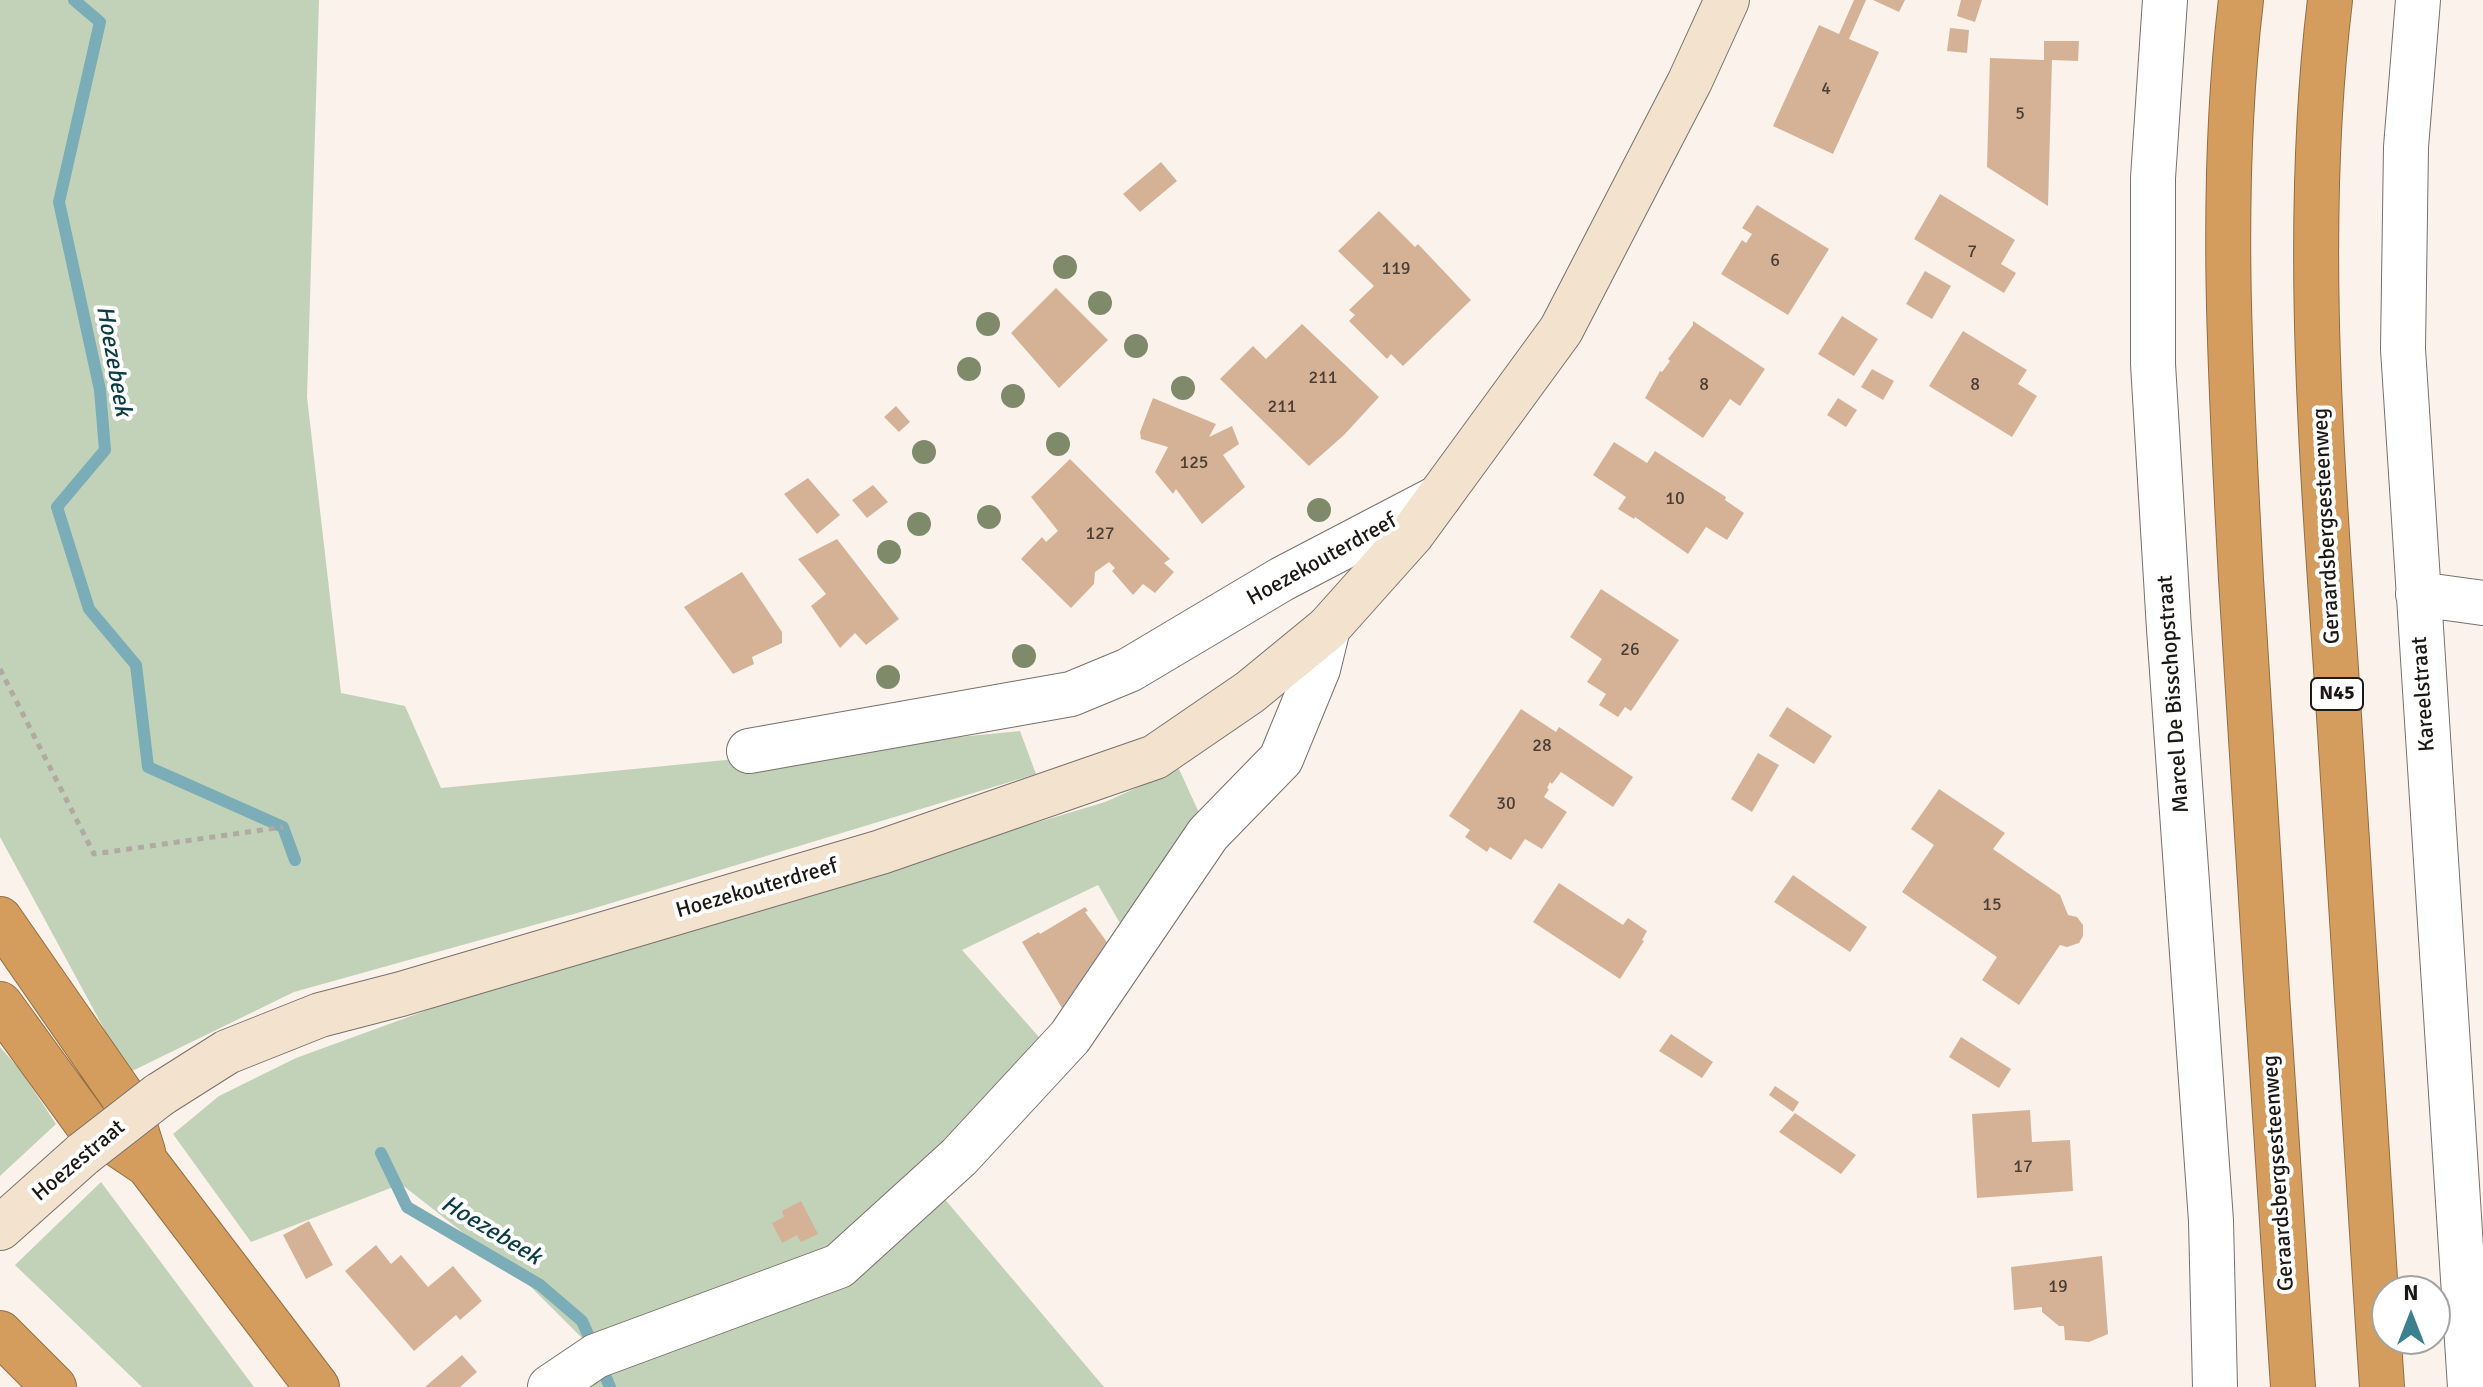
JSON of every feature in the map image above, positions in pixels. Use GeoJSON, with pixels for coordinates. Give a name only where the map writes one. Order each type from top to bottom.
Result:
{"type":"FeatureCollection","features":[{"type":"Feature","properties":{"kind":"highway","name":"Geraardsbergsesteenweg"},"geometry":{"type":"LineString","coordinates":[[2241,0],[2228,181],[2229,356],[2293,1387]]}},
{"type":"Feature","properties":{"kind":"highway","name":"Geraardsbergsesteenweg"},"geometry":{"type":"LineString","coordinates":[[2330,0],[2317,182],[2317,360],[2382,1387]]}},
{"type":"Feature","properties":{"kind":"highway"},"geometry":{"type":"LineString","coordinates":[[0,919],[128,1104],[148,1165]]}},
{"type":"Feature","properties":{"kind":"highway"},"geometry":{"type":"LineString","coordinates":[[0,1004],[87,1124],[148,1165],[317,1387]]}},
{"type":"Feature","properties":{"kind":"highway"},"geometry":{"type":"LineString","coordinates":[[0,1333],[54,1387]]}},
{"type":"Feature","properties":{"kind":"street","name":"Hoezekouterdreef"},"geometry":{"type":"LineString","coordinates":[[159,1095],[227,1052],[320,1015],[401,994],[881,852],[1155,757],[1250,692],[1328,628],[1412,534],[1561,330],[1690,81],[1727,0]]}},
{"type":"Feature","properties":{"kind":"street","name":"Marcel De Bisschopstraat"},"geometry":{"type":"LineString","coordinates":[[2165,0],[2153,178],[2153,364],[2211,1221],[2215,1387]]}},
{"type":"Feature","properties":{"kind":"street","name":"Kareelstraat"},"geometry":{"type":"LineString","coordinates":[[2418,0],[2406,147],[2403,349],[2470,1387]]}},
{"type":"Feature","properties":{"kind":"street","name":"Hoezekouterdreef"},"geometry":{"type":"LineString","coordinates":[[749,751],[1071,694],[1129,670],[1282,579],[1439,497]]}},
{"type":"Feature","properties":{"kind":"street"},"geometry":{"type":"LineString","coordinates":[[2418,594],[2483,603]]}},
{"type":"Feature","properties":{"kind":"street","name":"Hoezekouterdreef"},"geometry":{"type":"LineString","coordinates":[[550,1387],[596,1356],[839,1266],[959,1157],[1070,1037],[1208,834],[1281,759],[1318,669],[1328,628]]}},
{"type":"Feature","properties":{"kind":"street","name":"Hoezestraat"},"geometry":{"type":"LineString","coordinates":[[0,1228],[83,1154],[159,1095]]}},
{"type":"Feature","properties":{"kind":"path"},"geometry":{"type":"LineString","coordinates":[[0,669],[94,854],[283,827]]}},
{"type":"Feature","properties":{"kind":"green space"},"geometry":{"type":"Polygon","coordinates":[[[0,0],[319,0],[307,397],[341,693],[405,706],[441,788],[1020,731],[1036,774],[595,908],[294,992],[128,1073],[0,837],[0,0]]]}},
{"type":"Feature","properties":{"kind":"green space"},"geometry":{"type":"Polygon","coordinates":[[[1179,769],[1200,815],[1121,925],[1098,885],[962,950],[1046,1045],[834,1251],[591,1347],[526,1282],[401,1184],[251,1242],[173,1134],[219,1096],[296,1058],[485,989],[1105,802],[1179,769]]]}},
{"type":"Feature","properties":{"kind":"green space"},"geometry":{"type":"Polygon","coordinates":[[[0,1047],[21,1071],[56,1124],[0,1176],[0,1047]]]}},
{"type":"Feature","properties":{"kind":"green space"},"geometry":{"type":"Polygon","coordinates":[[[101,1182],[254,1387],[142,1387],[15,1265],[101,1182]]]}},
{"type":"Feature","properties":{"kind":"green space"},"geometry":{"type":"Polygon","coordinates":[[[943,1197],[1104,1387],[570,1387],[943,1197]]]}},
{"type":"Feature","properties":{"kind":"building"},"geometry":{"type":"Polygon","coordinates":[[[1854,0],[1866,0],[1849,39],[1879,52],[1833,154],[1773,126],[1819,25],[1839,34],[1854,0]]]}},
{"type":"Feature","properties":{"kind":"building"},"geometry":{"type":"Polygon","coordinates":[[[1873,0],[1905,0],[1899,12],[1873,0]]]}},
{"type":"Feature","properties":{"kind":"building"},"geometry":{"type":"Polygon","coordinates":[[[1961,0],[1982,0],[1975,22],[1957,16],[1961,0]]]}},
{"type":"Feature","properties":{"kind":"building"},"geometry":{"type":"Polygon","coordinates":[[[1950,28],[1969,30],[1967,53],[1947,51],[1950,28]]]}},
{"type":"Feature","properties":{"kind":"building"},"geometry":{"type":"Polygon","coordinates":[[[2044,41],[2079,41],[2078,61],[2052,60],[2048,206],[1987,167],[1990,58],[2044,60],[2044,41]]]}},
{"type":"Feature","properties":{"kind":"building"},"geometry":{"type":"Polygon","coordinates":[[[1161,162],[1177,181],[1140,212],[1123,194],[1161,162]]]}},
{"type":"Feature","properties":{"kind":"building"},"geometry":{"type":"Polygon","coordinates":[[[1940,194],[2015,240],[2001,264],[2016,273],[2004,293],[1914,239],[1940,194]]]}},
{"type":"Feature","properties":{"kind":"building"},"geometry":{"type":"Polygon","coordinates":[[[1757,205],[1829,249],[1788,315],[1721,274],[1742,240],[1746,243],[1752,234],[1742,228],[1757,205]]]}},
{"type":"Feature","properties":{"kind":"building"},"geometry":{"type":"Polygon","coordinates":[[[1379,211],[1415,247],[1418,244],[1471,300],[1403,366],[1391,354],[1387,359],[1349,321],[1355,315],[1349,310],[1374,286],[1338,251],[1379,211]]]}},
{"type":"Feature","properties":{"kind":"building"},"geometry":{"type":"Polygon","coordinates":[[[1925,271],[1951,286],[1932,319],[1906,304],[1925,271]]]}},
{"type":"Feature","properties":{"kind":"building"},"geometry":{"type":"Polygon","coordinates":[[[1056,288],[1108,340],[1059,388],[1011,333],[1056,288]]]}},
{"type":"Feature","properties":{"kind":"building"},"geometry":{"type":"Polygon","coordinates":[[[1842,316],[1878,339],[1854,376],[1818,354],[1842,316]]]}},
{"type":"Feature","properties":{"kind":"building"},"geometry":{"type":"Polygon","coordinates":[[[1693,321],[1765,369],[1740,406],[1730,399],[1703,438],[1645,398],[1693,321]]]}},
{"type":"Feature","properties":{"kind":"building"},"geometry":{"type":"Polygon","coordinates":[[[1302,324],[1379,397],[1344,435],[1309,466],[1220,379],[1253,346],[1266,359],[1302,324]]]}},
{"type":"Feature","properties":{"kind":"building"},"geometry":{"type":"Polygon","coordinates":[[[1963,331],[2027,370],[2018,384],[2037,396],[2012,437],[1929,386],[1963,331]]]}},
{"type":"Feature","properties":{"kind":"building"},"geometry":{"type":"Polygon","coordinates":[[[1872,369],[1894,381],[1883,400],[1861,387],[1872,369]]]}},
{"type":"Feature","properties":{"kind":"building"},"geometry":{"type":"Polygon","coordinates":[[[1153,398],[1216,424],[1209,437],[1232,426],[1239,444],[1223,455],[1245,487],[1202,524],[1176,489],[1173,494],[1155,472],[1168,447],[1141,439],[1140,432],[1153,398]]]}},
{"type":"Feature","properties":{"kind":"building"},"geometry":{"type":"Polygon","coordinates":[[[1838,398],[1857,410],[1846,427],[1827,415],[1838,398]]]}},
{"type":"Feature","properties":{"kind":"building"},"geometry":{"type":"Polygon","coordinates":[[[896,406],[910,422],[899,432],[884,417],[896,406]]]}},
{"type":"Feature","properties":{"kind":"building"},"geometry":{"type":"Polygon","coordinates":[[[1614,442],[1647,463],[1655,451],[1726,497],[1725,500],[1744,513],[1727,540],[1706,527],[1688,554],[1635,517],[1618,509],[1626,497],[1593,475],[1614,442]]]}},
{"type":"Feature","properties":{"kind":"building"},"geometry":{"type":"Polygon","coordinates":[[[1070,459],[1170,559],[1164,563],[1174,572],[1155,593],[1143,584],[1133,595],[1112,571],[1115,568],[1109,562],[1095,572],[1094,584],[1071,608],[1021,559],[1042,537],[1046,542],[1058,531],[1031,497],[1070,459]]]}},
{"type":"Feature","properties":{"kind":"building"},"geometry":{"type":"Polygon","coordinates":[[[808,478],[840,515],[817,534],[784,494],[808,478]]]}},
{"type":"Feature","properties":{"kind":"building"},"geometry":{"type":"Polygon","coordinates":[[[873,485],[888,502],[867,518],[852,500],[873,485]]]}},
{"type":"Feature","properties":{"kind":"building"},"geometry":{"type":"Polygon","coordinates":[[[837,539],[899,619],[866,645],[855,633],[840,648],[811,606],[826,594],[798,559],[837,539]]]}},
{"type":"Feature","properties":{"kind":"building"},"geometry":{"type":"Polygon","coordinates":[[[742,572],[782,632],[782,643],[752,657],[754,664],[733,674],[684,607],[742,572]]]}},
{"type":"Feature","properties":{"kind":"building"},"geometry":{"type":"Polygon","coordinates":[[[1601,589],[1679,640],[1631,711],[1625,707],[1618,717],[1599,705],[1606,694],[1587,682],[1602,659],[1570,637],[1601,589]]]}},
{"type":"Feature","properties":{"kind":"building"},"geometry":{"type":"Polygon","coordinates":[[[1787,707],[1832,736],[1814,764],[1769,736],[1787,707]]]}},
{"type":"Feature","properties":{"kind":"building"},"geometry":{"type":"Polygon","coordinates":[[[1521,709],[1556,732],[1559,727],[1633,777],[1613,807],[1561,772],[1552,784],[1550,782],[1544,797],[1567,812],[1542,849],[1525,839],[1511,860],[1490,847],[1487,852],[1465,837],[1470,830],[1449,816],[1521,709]]]}},
{"type":"Feature","properties":{"kind":"building"},"geometry":{"type":"Polygon","coordinates":[[[1758,753],[1779,765],[1752,812],[1731,799],[1758,753]]]}},
{"type":"Feature","properties":{"kind":"building"},"geometry":{"type":"Polygon","coordinates":[[[1939,789],[2005,833],[1993,849],[2060,895],[2068,915],[2077,917],[2083,925],[2079,943],[2067,947],[2060,945],[2019,1005],[1982,980],[1997,957],[1902,892],[1934,845],[1911,829],[1939,789]]]}},
{"type":"Feature","properties":{"kind":"building"},"geometry":{"type":"Polygon","coordinates":[[[1793,875],[1867,927],[1850,952],[1774,902],[1793,875]]]}},
{"type":"Feature","properties":{"kind":"building"},"geometry":{"type":"Polygon","coordinates":[[[1559,883],[1623,925],[1628,918],[1647,931],[1620,979],[1533,922],[1559,883]]]}},
{"type":"Feature","properties":{"kind":"building"},"geometry":{"type":"Polygon","coordinates":[[[1085,907],[1088,911],[1085,912],[1107,942],[1062,1008],[1022,942],[1085,907]]]}},
{"type":"Feature","properties":{"kind":"building"},"geometry":{"type":"Polygon","coordinates":[[[1671,1034],[1713,1062],[1702,1078],[1659,1051],[1671,1034]]]}},
{"type":"Feature","properties":{"kind":"building"},"geometry":{"type":"Polygon","coordinates":[[[1961,1037],[2011,1069],[1999,1088],[1949,1057],[1961,1037]]]}},
{"type":"Feature","properties":{"kind":"building"},"geometry":{"type":"Polygon","coordinates":[[[1775,1086],[1799,1102],[1793,1112],[1769,1095],[1775,1086]]]}},
{"type":"Feature","properties":{"kind":"building"},"geometry":{"type":"Polygon","coordinates":[[[2030,1110],[2032,1142],[2070,1140],[2073,1191],[1977,1198],[1972,1114],[2030,1110]]]}},
{"type":"Feature","properties":{"kind":"building"},"geometry":{"type":"Polygon","coordinates":[[[1795,1113],[1856,1155],[1841,1174],[1779,1132],[1795,1113]]]}},
{"type":"Feature","properties":{"kind":"building"},"geometry":{"type":"Polygon","coordinates":[[[801,1201],[818,1234],[801,1242],[797,1235],[782,1243],[772,1223],[784,1217],[782,1211],[801,1201]]]}},
{"type":"Feature","properties":{"kind":"building"},"geometry":{"type":"Polygon","coordinates":[[[309,1221],[333,1265],[306,1279],[283,1235],[309,1221]]]}},
{"type":"Feature","properties":{"kind":"building"},"geometry":{"type":"Polygon","coordinates":[[[376,1245],[391,1264],[401,1255],[428,1287],[453,1266],[482,1301],[460,1320],[456,1315],[414,1351],[345,1271],[376,1245]]]}},
{"type":"Feature","properties":{"kind":"building"},"geometry":{"type":"Polygon","coordinates":[[[2102,1256],[2108,1334],[2089,1342],[2065,1340],[2064,1326],[2059,1326],[2042,1312],[2042,1307],[2014,1310],[2011,1267],[2102,1256]]]}},
{"type":"Feature","properties":{"kind":"building"},"geometry":{"type":"Polygon","coordinates":[[[462,1355],[477,1372],[460,1387],[425,1387],[462,1355]]]}},
{"type":"Feature","properties":{"kind":"waterway","name":"Hoezebeek"},"geometry":{"type":"LineString","coordinates":[[74,0],[100,22],[59,202],[100,390],[105,450],[57,507],[89,609],[136,665],[148,767],[283,827],[295,860]]}},
{"type":"Feature","properties":{"kind":"waterway","name":"Hoezebeek"},"geometry":{"type":"LineString","coordinates":[[381,1153],[407,1207],[540,1285],[582,1321],[590,1339]]}},
{"type":"Feature","properties":{"kind":"waterway","name":"Hoezebeek"},"geometry":{"type":"LineString","coordinates":[[604,1373],[610,1387]]}}]}
